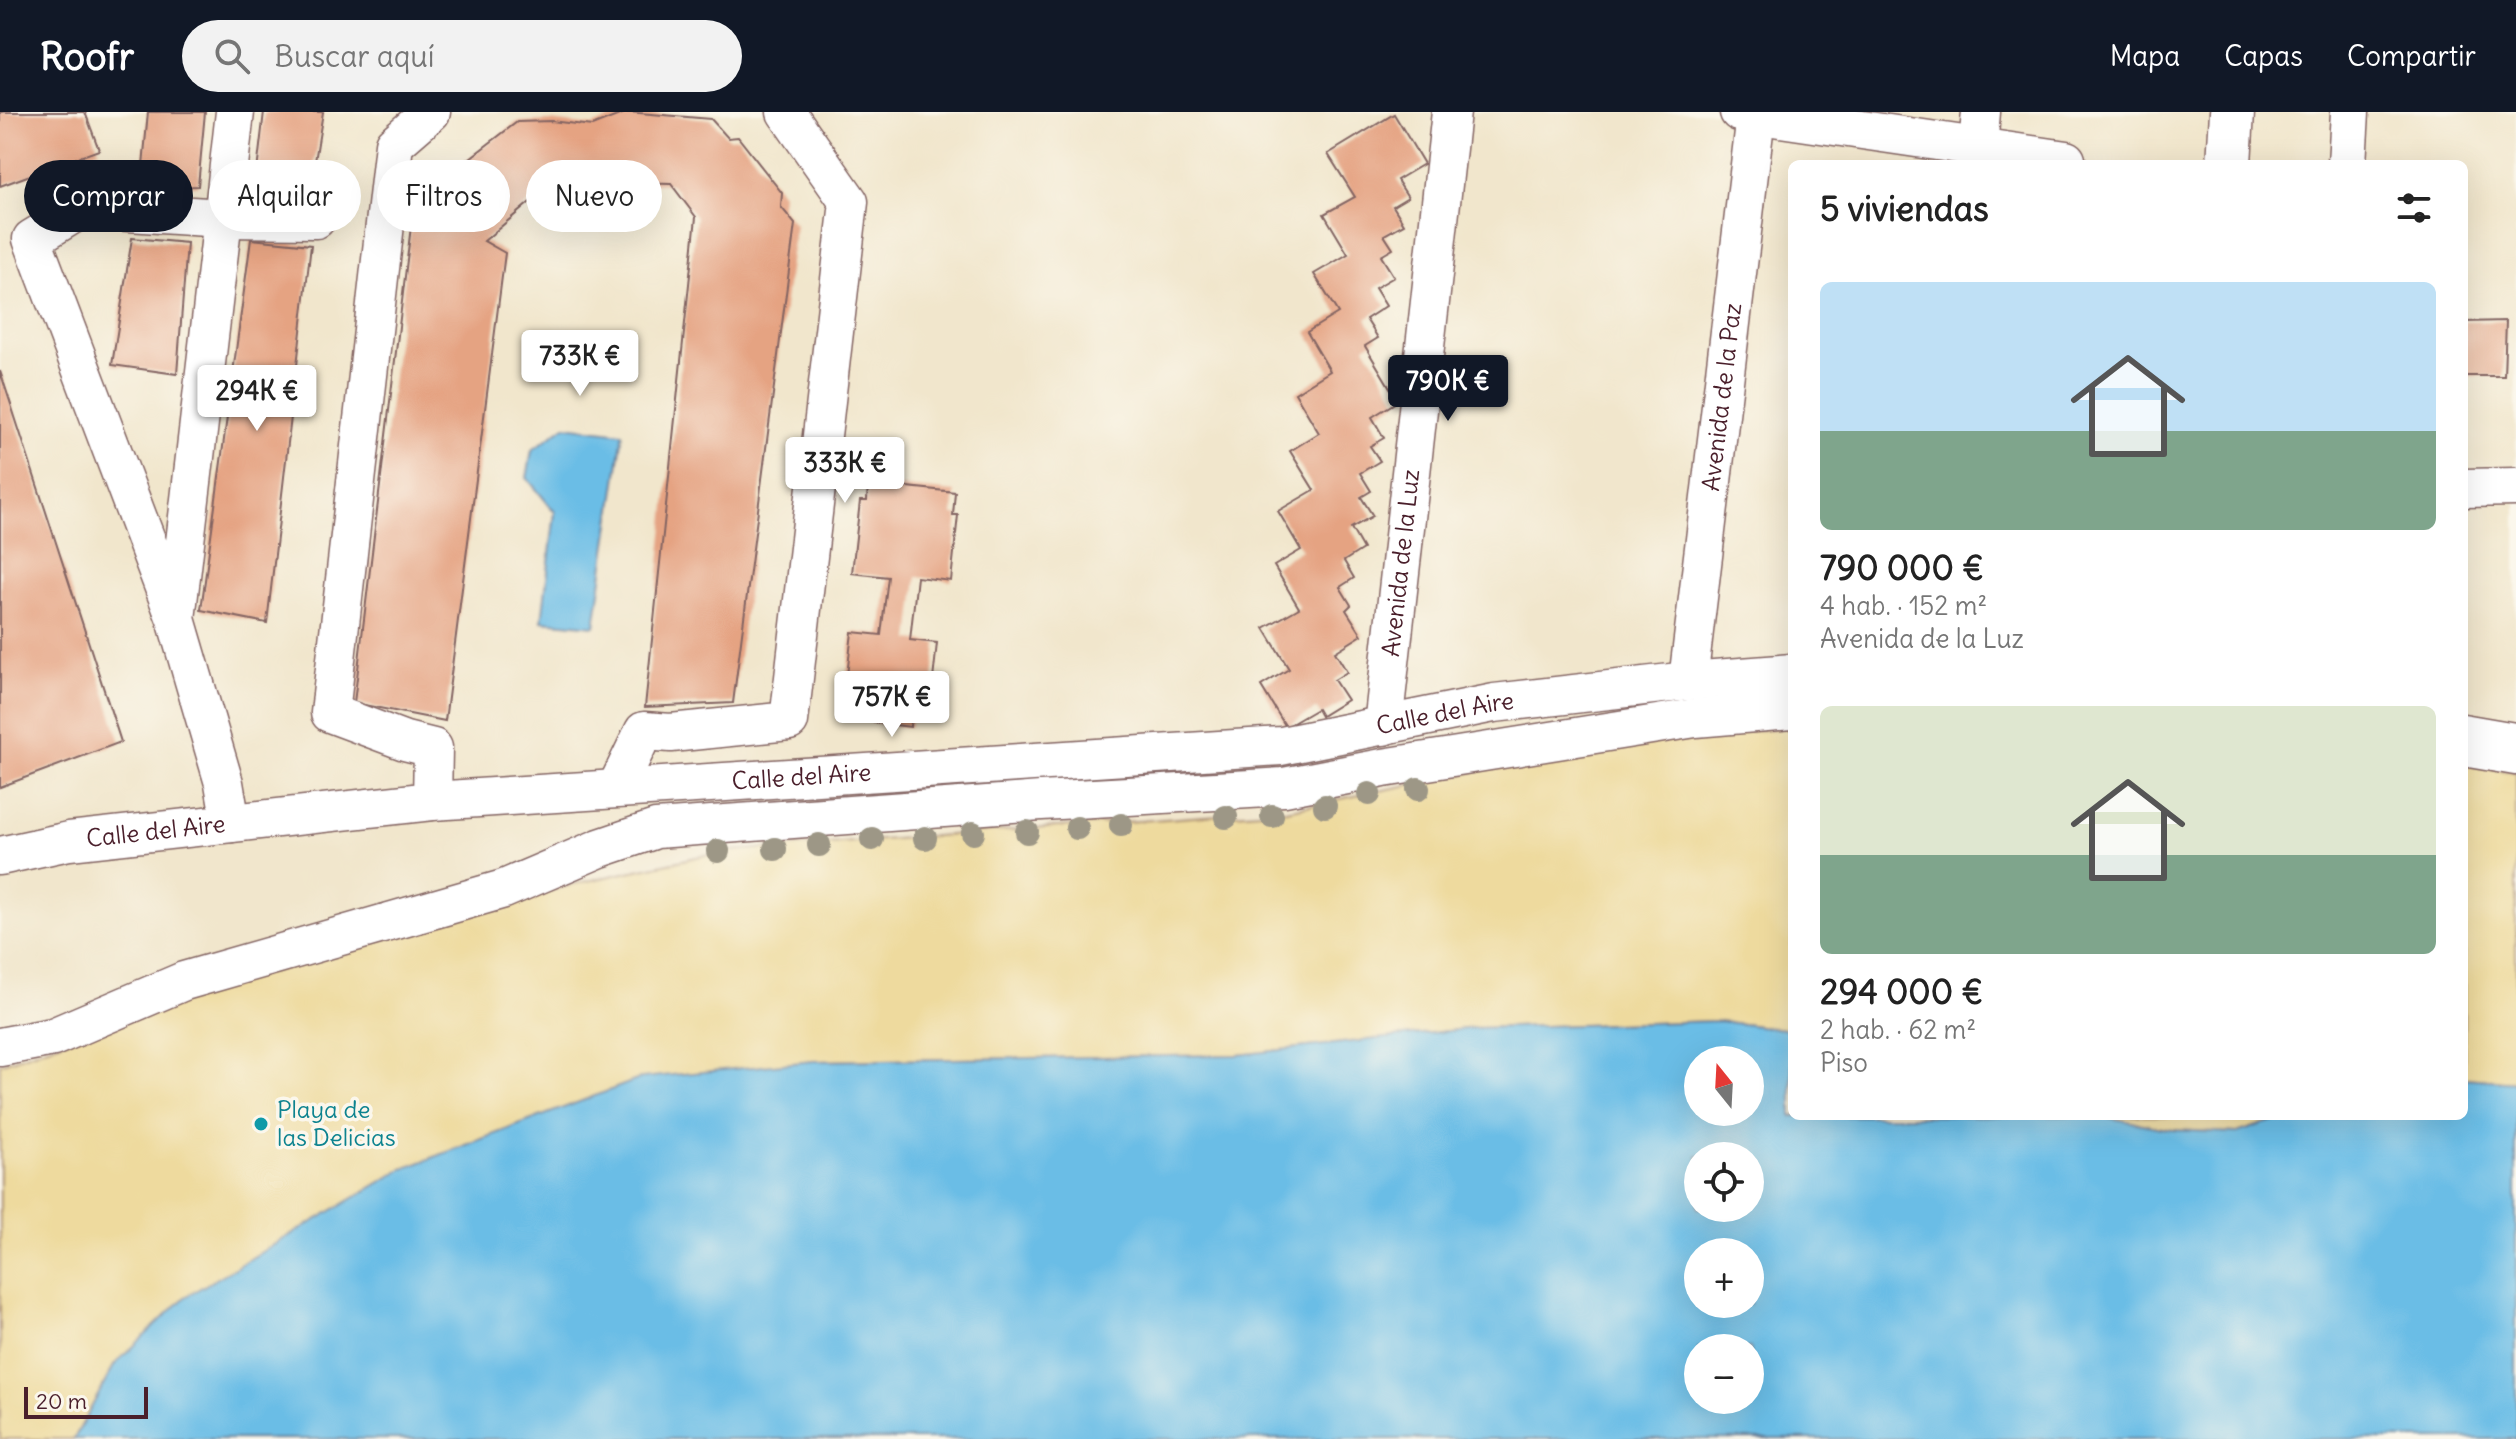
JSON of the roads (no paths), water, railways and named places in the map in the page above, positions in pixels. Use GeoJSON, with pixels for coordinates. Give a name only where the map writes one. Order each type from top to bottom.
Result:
{"type":"FeatureCollection","features":[{"type":"Feature","properties":{"kind":"main road"},"geometry":{"type":"LineString","coordinates":[[2229,160],[2232,112]]}},
{"type":"Feature","properties":{"kind":"street"},"geometry":{"type":"LineString","coordinates":[[230,160],[235,112]]}},
{"type":"Feature","properties":{"kind":"street"},"geometry":{"type":"LineString","coordinates":[[431,112],[394,144],[330,713],[433,748],[432,801]]}},
{"type":"Feature","properties":{"kind":"street"},"geometry":{"type":"LineString","coordinates":[[617,787],[644,731],[671,733],[789,721],[849,202],[786,112]]}},
{"type":"Feature","properties":{"kind":"street","name":"Avenida de la Luz"},"geometry":{"type":"LineString","coordinates":[[1383,726],[1451,112]]}},
{"type":"Feature","properties":{"kind":"street"},"geometry":{"type":"LineString","coordinates":[[2347,160],[2350,112]]}},
{"type":"Feature","properties":{"kind":"street"},"geometry":{"type":"LineString","coordinates":[[1748,113],[1979,130],[2066,160]]}},
{"type":"Feature","properties":{"kind":"street","name":"Avenida de la Paz"},"geometry":{"type":"LineString","coordinates":[[1688,681],[1748,113]]}},
{"type":"Feature","properties":{"kind":"street"},"geometry":{"type":"LineString","coordinates":[[209,217],[81,209],[32,239],[176,619],[224,783],[231,823]]}},
{"type":"Feature","properties":{"kind":"street"},"geometry":{"type":"LineString","coordinates":[[176,619],[221,232]]}},
{"type":"Feature","properties":{"kind":"street"},"geometry":{"type":"LineString","coordinates":[[2468,488],[2516,487]]}},
{"type":"Feature","properties":{"kind":"street","name":"Calle del Aire"},"geometry":{"type":"LineString","coordinates":[[0,856],[69,841],[432,801],[1281,746],[1494,703],[1788,673]]}},
{"type":"Feature","properties":{"kind":"street"},"geometry":{"type":"LineString","coordinates":[[0,1047],[53,1037],[184,981],[504,889],[600,848],[656,829],[1284,787],[1397,765],[1695,718],[1788,710]]}},
{"type":"Feature","properties":{"kind":"street"},"geometry":{"type":"LineString","coordinates":[[2468,748],[2516,756]]}},
{"type":"Feature","properties":{"kind":"lane"},"geometry":{"type":"LineString","coordinates":[[2468,724],[2516,732]]}},
{"type":"Feature","properties":{"kind":"water"},"geometry":{"type":"Polygon","coordinates":[[[565,426],[623,433],[595,626],[542,621],[555,512],[527,478],[532,450],[565,426]]]}},
{"type":"Feature","properties":{"kind":"water"},"geometry":{"type":"Polygon","coordinates":[[[1718,1021],[1788,1030],[1788,1120],[2122,1120],[2173,1130],[2237,1133],[2275,1120],[2468,1120],[2468,1078],[2516,1082],[2516,1439],[74,1439],[115,1364],[185,1297],[403,1169],[642,1078],[813,1061],[1238,1055],[1474,1028],[1718,1021]]]}},
{"type":"Feature","properties":{"kind":"place","name":"Playa de las Delicias"},"geometry":{"type":"Point","coordinates":[261,1124]}}]}
